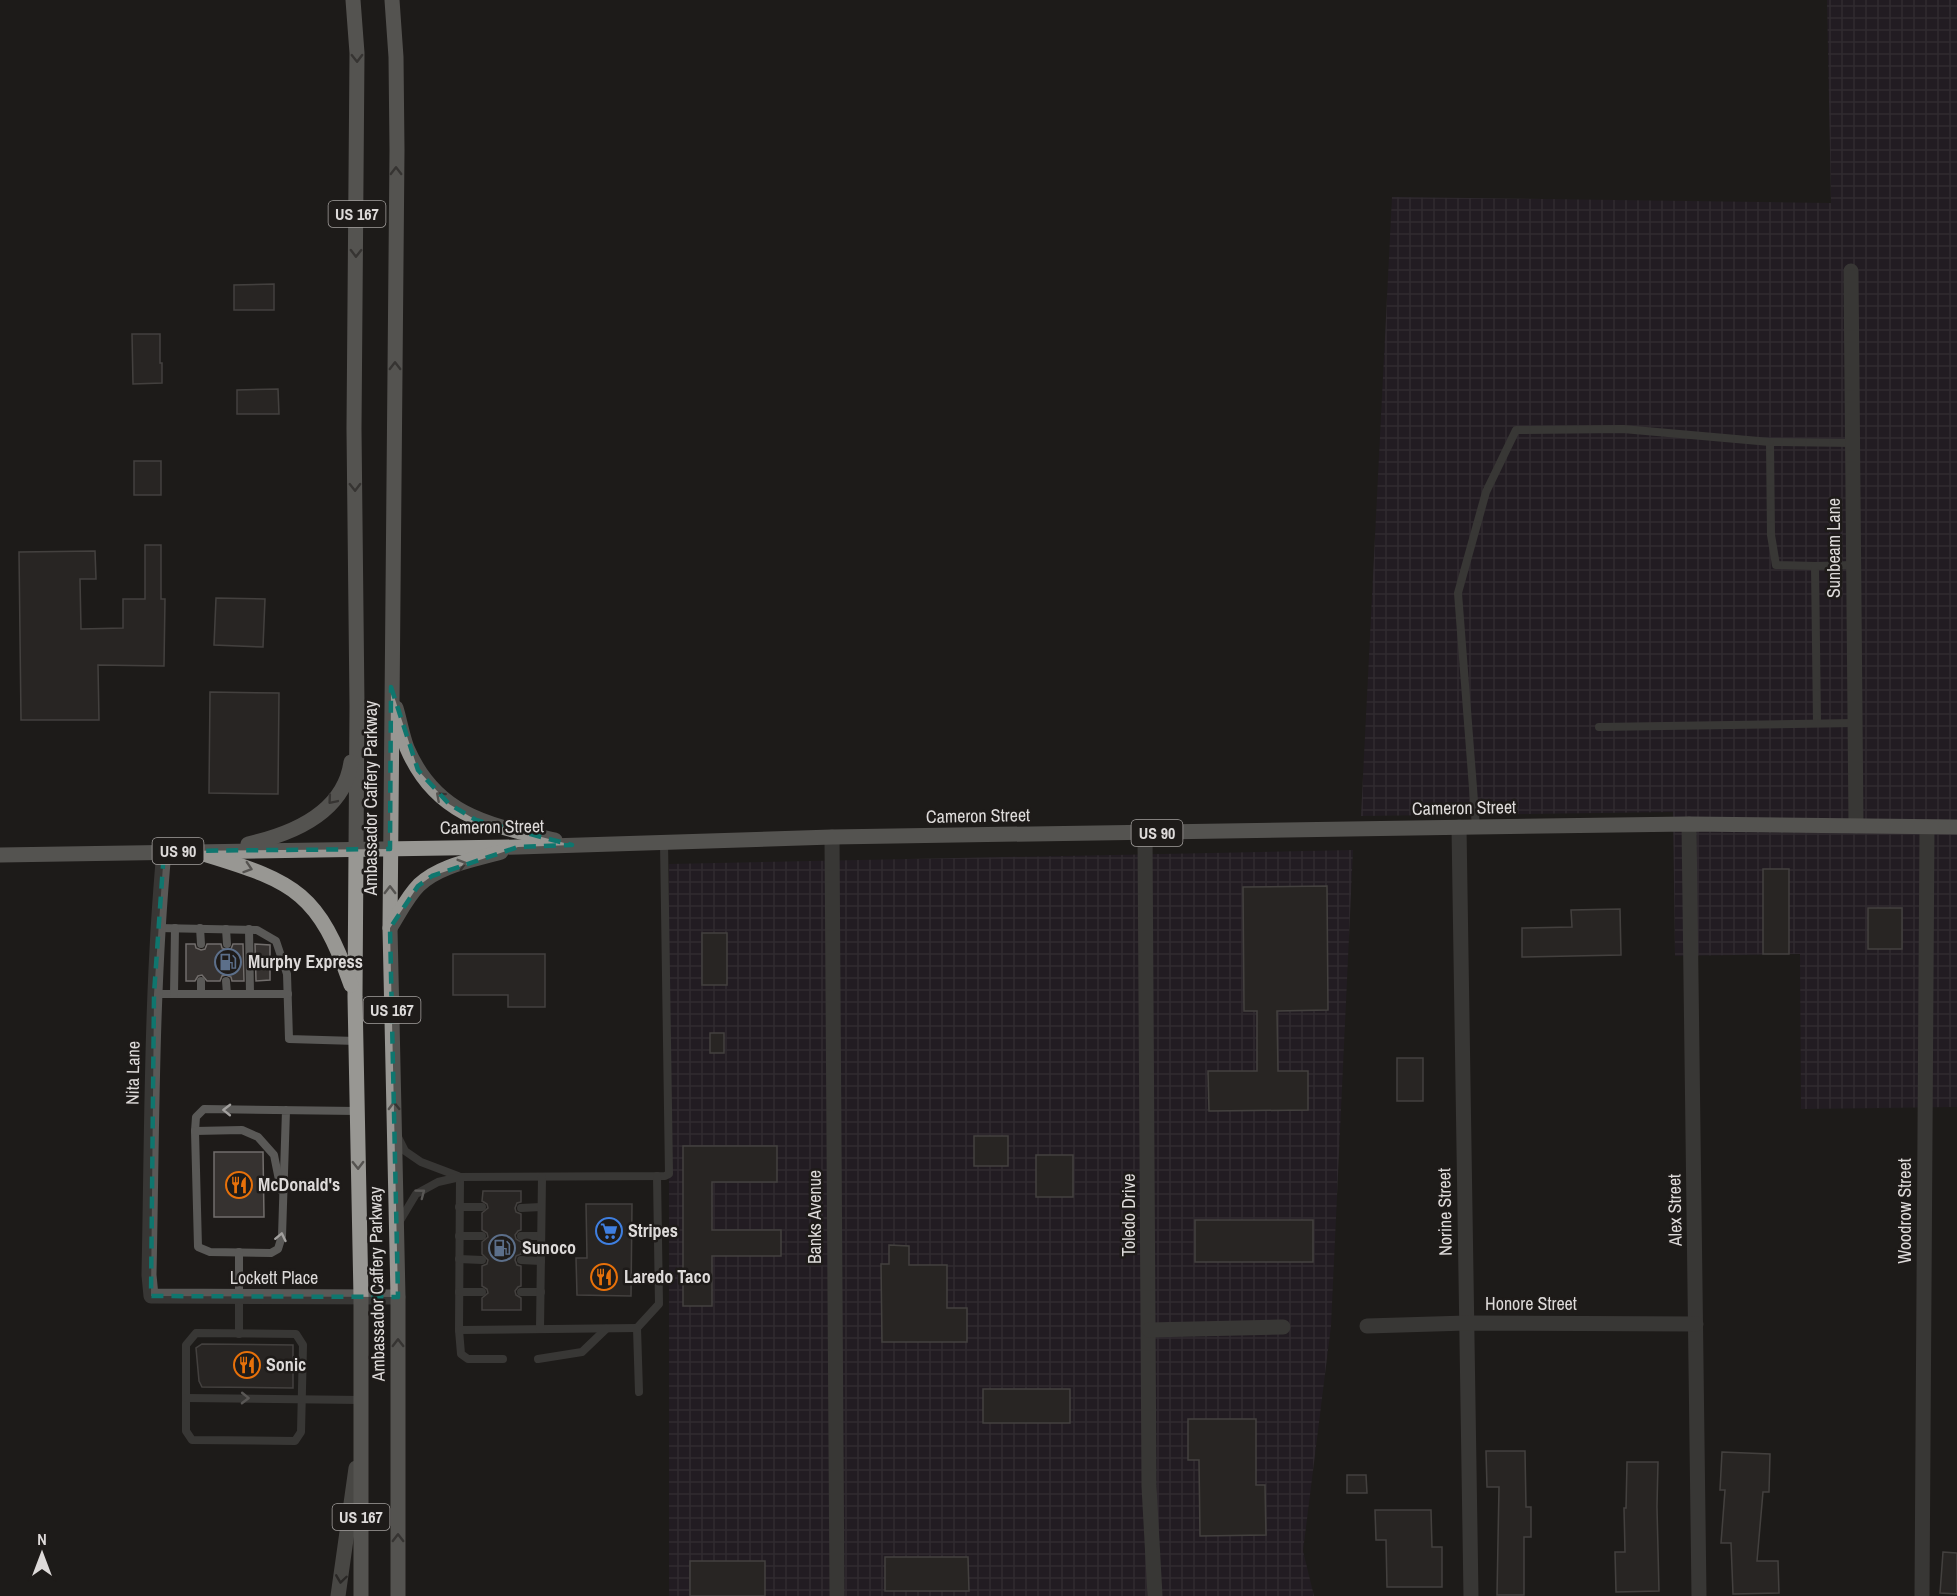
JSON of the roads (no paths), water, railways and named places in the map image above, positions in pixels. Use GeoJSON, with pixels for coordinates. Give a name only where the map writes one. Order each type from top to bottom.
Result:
{"type":"FeatureCollection","features":[{"type":"Feature","properties":{"kind":"main road","name":"Ambassador Caffery Parkway"},"geometry":{"type":"LineString","coordinates":[[352,0],[357,53],[354,429],[357,705],[355,997],[361,1297],[360,1438]]}},
{"type":"Feature","properties":{"kind":"main road","name":"Ambassador Caffery Parkway"},"geometry":{"type":"LineString","coordinates":[[392,0],[396,57],[390,928],[398,1297],[398,1596]]}},
{"type":"Feature","properties":{"kind":"main road"},"geometry":{"type":"LineString","coordinates":[[391,687],[406,746],[418,770],[449,804],[476,820],[572,844]]}},
{"type":"Feature","properties":{"kind":"main road"},"geometry":{"type":"LineString","coordinates":[[219,851],[276,837],[308,824],[334,801],[349,775],[357,705]]}},
{"type":"Feature","properties":{"kind":"main road","name":"Cameron Street"},"geometry":{"type":"LineString","coordinates":[[0,855],[518,847],[832,837],[1145,834],[1459,827],[1689,824],[1957,827]]}},
{"type":"Feature","properties":{"kind":"main road"},"geometry":{"type":"LineString","coordinates":[[390,928],[418,886],[432,876],[448,868],[518,847]]}},
{"type":"Feature","properties":{"kind":"main road"},"geometry":{"type":"LineString","coordinates":[[192,851],[254,870],[280,881],[315,909],[329,930],[340,954],[355,997]]}},
{"type":"Feature","properties":{"kind":"main road"},"geometry":{"type":"LineString","coordinates":[[338,1596],[360,1438]]}},
{"type":"Feature","properties":{"kind":"main road","name":"US 167"},"geometry":{"type":"LineString","coordinates":[[360,1438],[361,1596]]}},
{"type":"Feature","properties":{"kind":"street","name":"Sunbeam Lane"},"geometry":{"type":"LineString","coordinates":[[1851,271],[1856,825]]}},
{"type":"Feature","properties":{"kind":"street","name":"Alex Street"},"geometry":{"type":"LineString","coordinates":[[1689,824],[1698,1596]]}},
{"type":"Feature","properties":{"kind":"street","name":"Norine Street"},"geometry":{"type":"LineString","coordinates":[[1459,827],[1471,1596]]}},
{"type":"Feature","properties":{"kind":"street","name":"Woodrow Street"},"geometry":{"type":"LineString","coordinates":[[1922,1596],[1926,827]]}},
{"type":"Feature","properties":{"kind":"street","name":"Toledo Drive"},"geometry":{"type":"LineString","coordinates":[[1145,834],[1149,1486],[1155,1596]]}},
{"type":"Feature","properties":{"kind":"street","name":"Banks Avenue"},"geometry":{"type":"LineString","coordinates":[[832,837],[837,1596]]}},
{"type":"Feature","properties":{"kind":"street","name":"Nita Lane"},"geometry":{"type":"LineString","coordinates":[[151,1296],[148,1275],[154,994],[164,851]]}},
{"type":"Feature","properties":{"kind":"street","name":"Lockett Place"},"geometry":{"type":"LineString","coordinates":[[151,1296],[398,1297]]}},
{"type":"Feature","properties":{"kind":"street","name":"Honore Street"},"geometry":{"type":"LineString","coordinates":[[1367,1326],[1467,1323],[1696,1324]]}},
{"type":"Feature","properties":{"kind":"street"},"geometry":{"type":"LineString","coordinates":[[1149,1330],[1283,1327]]}},
{"type":"Feature","properties":{"kind":"lane"},"geometry":{"type":"LineString","coordinates":[[1476,827],[1458,593],[1486,492],[1516,430],[1623,429],[1770,442],[1852,442]]}},
{"type":"Feature","properties":{"kind":"lane"},"geometry":{"type":"LineString","coordinates":[[1770,442],[1771,536],[1776,565],[1854,565]]}},
{"type":"Feature","properties":{"kind":"lane"},"geometry":{"type":"LineString","coordinates":[[1815,566],[1817,723]]}},
{"type":"Feature","properties":{"kind":"lane"},"geometry":{"type":"LineString","coordinates":[[1599,727],[1855,723]]}},
{"type":"Feature","properties":{"kind":"lane"},"geometry":{"type":"LineString","coordinates":[[396,1228],[416,1194],[438,1182],[460,1177],[657,1176],[669,1174],[664,842]]}},
{"type":"Feature","properties":{"kind":"lane"},"geometry":{"type":"LineString","coordinates":[[157,928],[257,930],[276,941],[287,974],[289,1039],[356,1041]]}},
{"type":"Feature","properties":{"kind":"lane"},"geometry":{"type":"LineString","coordinates":[[174,994],[175,928]]}},
{"type":"Feature","properties":{"kind":"lane"},"geometry":{"type":"LineString","coordinates":[[200,928],[201,944]]}},
{"type":"Feature","properties":{"kind":"lane"},"geometry":{"type":"LineString","coordinates":[[226,929],[227,944]]}},
{"type":"Feature","properties":{"kind":"lane"},"geometry":{"type":"LineString","coordinates":[[249,929],[250,994]]}},
{"type":"Feature","properties":{"kind":"lane"},"geometry":{"type":"LineString","coordinates":[[201,981],[201,994]]}},
{"type":"Feature","properties":{"kind":"lane"},"geometry":{"type":"LineString","coordinates":[[226,981],[227,994]]}},
{"type":"Feature","properties":{"kind":"lane"},"geometry":{"type":"LineString","coordinates":[[154,994],[288,994]]}},
{"type":"Feature","properties":{"kind":"lane"},"geometry":{"type":"LineString","coordinates":[[286,1110],[284,1204],[282,1236],[278,1249],[271,1252],[210,1252],[198,1247],[195,1131],[196,1117],[204,1109],[286,1110],[357,1111]]}},
{"type":"Feature","properties":{"kind":"lane"},"geometry":{"type":"LineString","coordinates":[[195,1131],[242,1130],[258,1137],[274,1155],[284,1204]]}},
{"type":"Feature","properties":{"kind":"lane"},"geometry":{"type":"LineString","coordinates":[[394,1130],[405,1151],[421,1162],[460,1177]]}},
{"type":"Feature","properties":{"kind":"lane"},"geometry":{"type":"LineString","coordinates":[[639,1392],[637,1328],[659,1304],[657,1176]]}},
{"type":"Feature","properties":{"kind":"lane"},"geometry":{"type":"LineString","coordinates":[[460,1177],[459,1330],[461,1354],[468,1359],[502,1359]]}},
{"type":"Feature","properties":{"kind":"lane"},"geometry":{"type":"LineString","coordinates":[[540,1329],[542,1177]]}},
{"type":"Feature","properties":{"kind":"lane"},"geometry":{"type":"LineString","coordinates":[[459,1207],[482,1207]]}},
{"type":"Feature","properties":{"kind":"lane"},"geometry":{"type":"LineString","coordinates":[[521,1208],[541,1207]]}},
{"type":"Feature","properties":{"kind":"lane"},"geometry":{"type":"LineString","coordinates":[[459,1236],[482,1236]]}},
{"type":"Feature","properties":{"kind":"lane"},"geometry":{"type":"LineString","coordinates":[[521,1236],[541,1236]]}},
{"type":"Feature","properties":{"kind":"lane"},"geometry":{"type":"LineString","coordinates":[[239,1252],[239,1334]]}},
{"type":"Feature","properties":{"kind":"lane"},"geometry":{"type":"LineString","coordinates":[[459,1259],[482,1260]]}},
{"type":"Feature","properties":{"kind":"lane"},"geometry":{"type":"LineString","coordinates":[[521,1260],[541,1261]]}},
{"type":"Feature","properties":{"kind":"lane"},"geometry":{"type":"LineString","coordinates":[[459,1292],[482,1292]]}},
{"type":"Feature","properties":{"kind":"lane"},"geometry":{"type":"LineString","coordinates":[[521,1292],[541,1292]]}},
{"type":"Feature","properties":{"kind":"lane"},"geometry":{"type":"LineString","coordinates":[[459,1330],[637,1328]]}},
{"type":"Feature","properties":{"kind":"lane"},"geometry":{"type":"LineString","coordinates":[[538,1359],[582,1352],[606,1329]]}},
{"type":"Feature","properties":{"kind":"lane"},"geometry":{"type":"LineString","coordinates":[[196,1333],[239,1334],[296,1334],[303,1346],[301,1432],[295,1441],[192,1440],[186,1431],[186,1346],[196,1333]]}},
{"type":"Feature","properties":{"kind":"lane"},"geometry":{"type":"LineString","coordinates":[[186,1398],[361,1400]]}},
{"type":"Feature","properties":{"kind":"place","name":"Murphy Express"},"geometry":{"type":"Point","coordinates":[228,962]}},
{"type":"Feature","properties":{"kind":"place","name":"McDonald's"},"geometry":{"type":"Point","coordinates":[239,1185]}},
{"type":"Feature","properties":{"kind":"place","name":"Stripes"},"geometry":{"type":"Point","coordinates":[609,1231]}},
{"type":"Feature","properties":{"kind":"place","name":"Sunoco"},"geometry":{"type":"Point","coordinates":[502,1248]}},
{"type":"Feature","properties":{"kind":"place","name":"Laredo Taco"},"geometry":{"type":"Point","coordinates":[604,1277]}},
{"type":"Feature","properties":{"kind":"place","name":"Sonic"},"geometry":{"type":"Point","coordinates":[247,1365]}}]}
